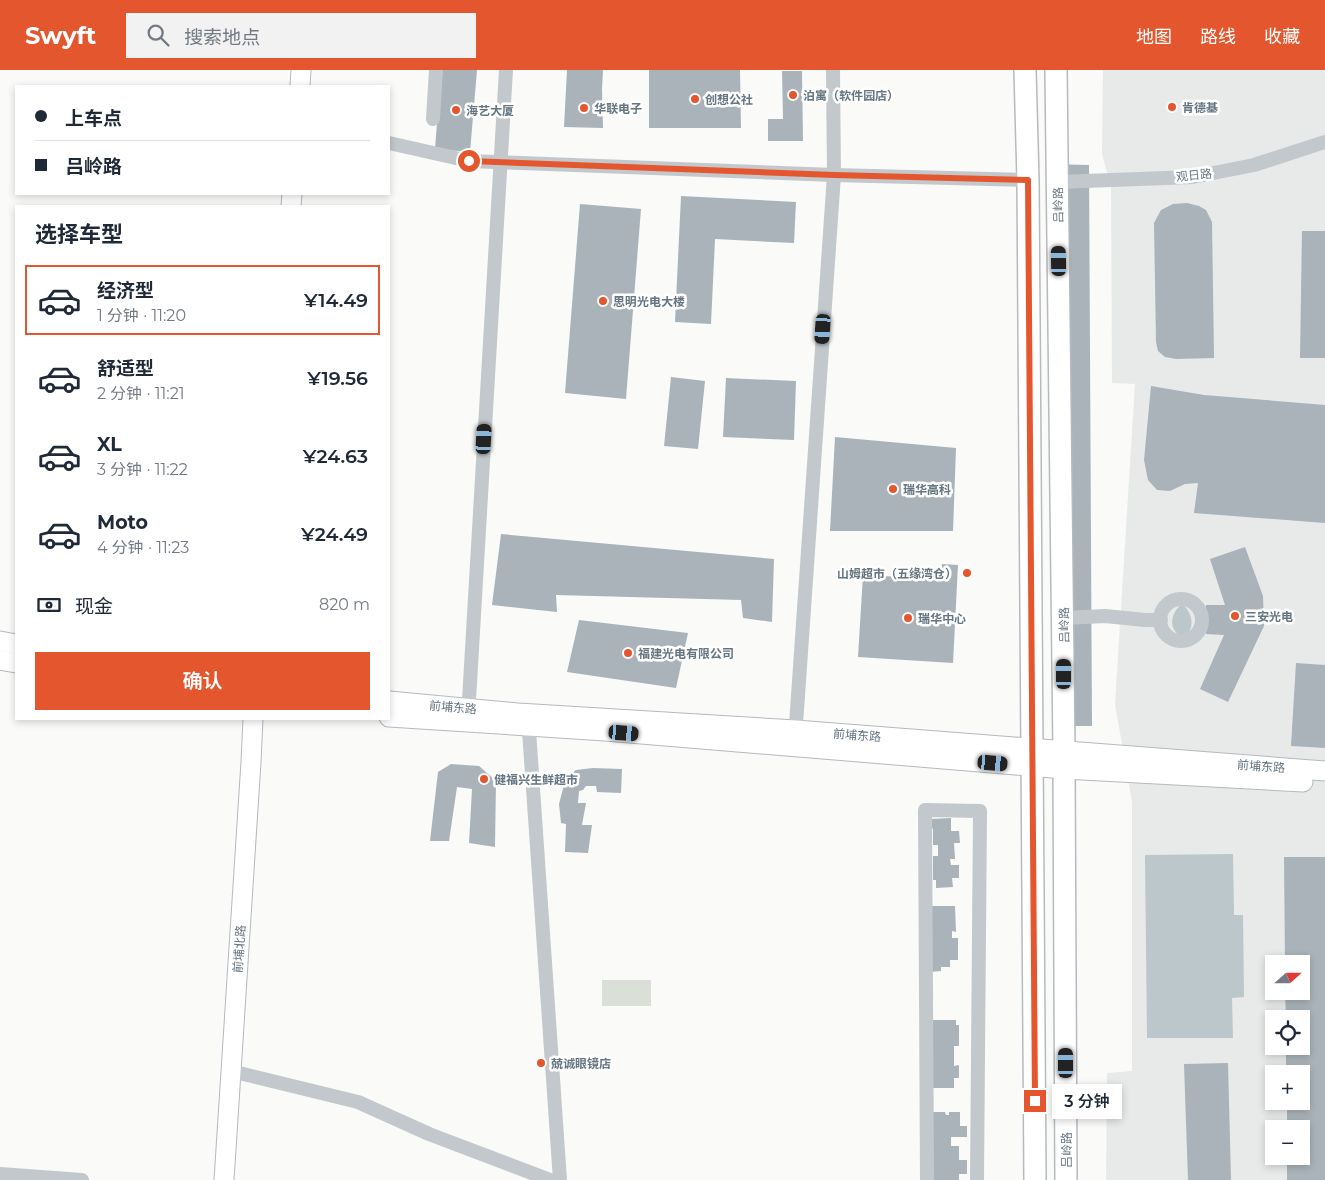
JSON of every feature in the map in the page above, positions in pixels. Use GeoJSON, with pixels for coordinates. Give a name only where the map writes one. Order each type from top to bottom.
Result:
{"type":"FeatureCollection","features":[{"type":"Feature","properties":{"kind":"main road"},"geometry":{"type":"LineString","coordinates":[[300,85],[301,70]]}},
{"type":"Feature","properties":{"kind":"main road"},"geometry":{"type":"LineString","coordinates":[[1025,70],[1028,180],[1036,1180]]}},
{"type":"Feature","properties":{"kind":"main road","name":"吕岭路"},"geometry":{"type":"LineString","coordinates":[[1056,70],[1064,618],[1066,1180]]}},
{"type":"Feature","properties":{"kind":"main road"},"geometry":{"type":"LineString","coordinates":[[0,641],[15,644]]}},
{"type":"Feature","properties":{"kind":"main road"},"geometry":{"type":"LineString","coordinates":[[0,660],[15,663]]}},
{"type":"Feature","properties":{"kind":"main road","name":"前埔东路"},"geometry":{"type":"LineString","coordinates":[[390,701],[468,715],[528,720],[605,731],[795,738],[1325,783]]}},
{"type":"Feature","properties":{"kind":"main road","name":"前埔东路"},"geometry":{"type":"LineString","coordinates":[[390,717],[468,715]]}},
{"type":"Feature","properties":{"kind":"main road","name":"前埔北路"},"geometry":{"type":"LineString","coordinates":[[224,1180],[252,762],[252,720]]}},
{"type":"Feature","properties":{"kind":"main road","name":"前埔东路"},"geometry":{"type":"LineString","coordinates":[[1064,760],[1325,771]]}},
{"type":"Feature","properties":{"kind":"street"},"geometry":{"type":"LineString","coordinates":[[433,119],[436,70]]}},
{"type":"Feature","properties":{"kind":"street"},"geometry":{"type":"LineString","coordinates":[[468,715],[506,70]]}},
{"type":"Feature","properties":{"kind":"street"},"geometry":{"type":"LineString","coordinates":[[795,738],[834,175],[833,70]]}},
{"type":"Feature","properties":{"kind":"street","name":"观日路"},"geometry":{"type":"LineString","coordinates":[[1058,182],[1193,177],[1254,165],[1325,142]]}},
{"type":"Feature","properties":{"kind":"street"},"geometry":{"type":"LineString","coordinates":[[390,143],[469,161],[834,175],[1028,180]]}},
{"type":"Feature","properties":{"kind":"street"},"geometry":{"type":"LineString","coordinates":[[1064,618],[1105,616],[1161,620]]}},
{"type":"Feature","properties":{"kind":"street"},"geometry":{"type":"LineString","coordinates":[[528,720],[560,1180]]}},
{"type":"Feature","properties":{"kind":"street"},"geometry":{"type":"LineString","coordinates":[[925,1180],[925,810],[980,811],[977,1180]]}},
{"type":"Feature","properties":{"kind":"street"},"geometry":{"type":"LineString","coordinates":[[231,1071],[358,1102],[429,1134],[550,1180]]}},
{"type":"Feature","properties":{"kind":"street"},"geometry":{"type":"LineString","coordinates":[[0,1174],[82,1180]]}},
{"type":"Feature","properties":{"kind":"shaded area"},"geometry":{"type":"Polygon","coordinates":[[[1103,70],[1325,70],[1325,1180],[1106,1180],[1107,1073],[1132,1071],[1132,802],[1115,704],[1135,384],[1112,383],[1111,187],[1102,154],[1103,70]]]}},
{"type":"Feature","properties":{"kind":"shaded area"},"geometry":{"type":"Polygon","coordinates":[[[1180,606],[1184,606],[1187,609],[1192,622],[1188,634],[1184,637],[1176,632],[1172,623],[1174,614],[1180,606]]]}},
{"type":"Feature","properties":{"kind":"shaded area"},"geometry":{"type":"Polygon","coordinates":[[[1233,854],[1234,915],[1243,915],[1244,997],[1232,998],[1233,1038],[1147,1038],[1145,855],[1233,854]]]}},
{"type":"Feature","properties":{"kind":"shaded area"},"geometry":{"type":"Polygon","coordinates":[[[602,980],[651,980],[651,1006],[602,1006],[602,980]]]}},
{"type":"Feature","properties":{"kind":"building","name":"海艺大厦"},"geometry":{"type":"Polygon","coordinates":[[[441,70],[477,70],[470,152],[435,149],[441,70]]]}},
{"type":"Feature","properties":{"kind":"building","name":"华联电子"},"geometry":{"type":"Polygon","coordinates":[[[567,70],[603,70],[603,128],[564,127],[567,70]]]}},
{"type":"Feature","properties":{"kind":"building","name":"创想公社"},"geometry":{"type":"Polygon","coordinates":[[[649,70],[740,70],[741,128],[649,128],[649,70]]]}},
{"type":"Feature","properties":{"kind":"building","name":"泊寓（软件园店）"},"geometry":{"type":"Polygon","coordinates":[[[782,71],[802,71],[803,141],[768,141],[768,119],[783,119],[782,71]]]}},
{"type":"Feature","properties":{"kind":"building"},"geometry":{"type":"Polygon","coordinates":[[[1048,164],[1089,165],[1092,726],[1055,726],[1048,164]]]}},
{"type":"Feature","properties":{"kind":"building"},"geometry":{"type":"Polygon","coordinates":[[[681,196],[796,202],[794,243],[715,239],[711,324],[675,322],[681,196]]]}},
{"type":"Feature","properties":{"kind":"building"},"geometry":{"type":"Polygon","coordinates":[[[1187,203],[1206,210],[1212,222],[1214,358],[1176,359],[1165,357],[1158,351],[1156,342],[1154,223],[1161,210],[1173,204],[1187,203]]]}},
{"type":"Feature","properties":{"kind":"building","name":"思明光电大楼"},"geometry":{"type":"Polygon","coordinates":[[[580,204],[641,209],[626,399],[565,393],[580,204]]]}},
{"type":"Feature","properties":{"kind":"building"},"geometry":{"type":"Polygon","coordinates":[[[1302,231],[1325,231],[1325,358],[1300,358],[1302,231]]]}},
{"type":"Feature","properties":{"kind":"building"},"geometry":{"type":"Polygon","coordinates":[[[671,377],[705,381],[698,449],[664,446],[671,377]]]}},
{"type":"Feature","properties":{"kind":"building"},"geometry":{"type":"Polygon","coordinates":[[[726,378],[796,381],[794,440],[723,437],[726,378]]]}},
{"type":"Feature","properties":{"kind":"building"},"geometry":{"type":"Polygon","coordinates":[[[1151,386],[1204,395],[1325,405],[1325,523],[1194,513],[1198,483],[1185,484],[1170,491],[1157,490],[1148,480],[1144,460],[1151,386]]]}},
{"type":"Feature","properties":{"kind":"building","name":"瑞华高科"},"geometry":{"type":"Polygon","coordinates":[[[835,437],[956,448],[953,531],[830,531],[835,437]]]}},
{"type":"Feature","properties":{"kind":"building"},"geometry":{"type":"Polygon","coordinates":[[[501,534],[774,559],[772,622],[743,618],[741,600],[556,595],[557,612],[492,605],[501,534]]]}},
{"type":"Feature","properties":{"kind":"building","name":"三安光电"},"geometry":{"type":"Polygon","coordinates":[[[1245,547],[1263,596],[1264,626],[1228,702],[1200,689],[1224,635],[1206,634],[1206,605],[1225,605],[1210,559],[1245,547]]]}},
{"type":"Feature","properties":{"kind":"building","name":"瑞华中心"},"geometry":{"type":"Polygon","coordinates":[[[942,564],[958,565],[953,663],[858,657],[863,575],[941,579],[942,564]]]}},
{"type":"Feature","properties":{"kind":"building","name":"福建光电有限公司"},"geometry":{"type":"Polygon","coordinates":[[[579,620],[688,633],[676,688],[567,672],[579,620]]]}},
{"type":"Feature","properties":{"kind":"building"},"geometry":{"type":"Polygon","coordinates":[[[1296,663],[1325,665],[1325,748],[1291,746],[1296,663]]]}},
{"type":"Feature","properties":{"kind":"building"},"geometry":{"type":"Polygon","coordinates":[[[451,764],[479,766],[496,781],[495,847],[469,843],[472,789],[457,787],[449,841],[430,841],[438,772],[451,764]]]}},
{"type":"Feature","properties":{"kind":"building"},"geometry":{"type":"Polygon","coordinates":[[[593,768],[622,769],[621,793],[597,792],[596,786],[586,786],[583,790],[579,791],[578,803],[586,803],[582,825],[592,825],[588,853],[565,852],[566,824],[561,823],[559,804],[566,777],[576,770],[593,768]]]}},
{"type":"Feature","properties":{"kind":"building"},"geometry":{"type":"Polygon","coordinates":[[[951,818],[951,831],[959,831],[960,843],[954,843],[955,859],[950,859],[951,865],[959,865],[959,878],[952,878],[953,887],[936,888],[936,880],[933,880],[933,856],[938,856],[938,845],[933,845],[931,819],[951,818]]]}},
{"type":"Feature","properties":{"kind":"building"},"geometry":{"type":"Polygon","coordinates":[[[1284,857],[1325,857],[1325,1180],[1287,1180],[1287,1165],[1310,1165],[1310,1120],[1287,1120],[1287,1110],[1310,1110],[1310,1065],[1286,1065],[1286,1055],[1310,1055],[1310,1010],[1286,1010],[1285,1000],[1310,1000],[1310,955],[1285,955],[1284,857]]]}},
{"type":"Feature","properties":{"kind":"building"},"geometry":{"type":"Polygon","coordinates":[[[930,906],[955,906],[956,932],[952,931],[952,938],[958,938],[958,960],[950,960],[950,967],[941,967],[941,971],[930,972],[930,906]]]}},
{"type":"Feature","properties":{"kind":"building"},"geometry":{"type":"Polygon","coordinates":[[[930,1020],[956,1020],[956,1025],[959,1025],[959,1046],[954,1046],[954,1066],[959,1065],[959,1078],[954,1078],[954,1088],[927,1088],[930,1020]]]}},
{"type":"Feature","properties":{"kind":"building"},"geometry":{"type":"Polygon","coordinates":[[[1228,1063],[1231,1180],[1188,1180],[1184,1064],[1228,1063]]]}},
{"type":"Feature","properties":{"kind":"building"},"geometry":{"type":"Polygon","coordinates":[[[933,1112],[945,1112],[946,1115],[949,1115],[949,1112],[960,1112],[960,1126],[967,1126],[967,1137],[951,1137],[951,1146],[959,1146],[959,1160],[967,1160],[967,1174],[959,1174],[959,1180],[930,1180],[933,1112]]]}},
{"type":"Feature","properties":{"kind":"place","name":"泊寓（软件园店）"},"geometry":{"type":"Point","coordinates":[793,95]}},
{"type":"Feature","properties":{"kind":"place","name":"创想公社"},"geometry":{"type":"Point","coordinates":[695,99]}},
{"type":"Feature","properties":{"kind":"place","name":"肯德基"},"geometry":{"type":"Point","coordinates":[1172,107]}},
{"type":"Feature","properties":{"kind":"place","name":"华联电子"},"geometry":{"type":"Point","coordinates":[584,108]}},
{"type":"Feature","properties":{"kind":"place","name":"海艺大厦"},"geometry":{"type":"Point","coordinates":[456,110]}},
{"type":"Feature","properties":{"kind":"place","name":"思明光电大楼"},"geometry":{"type":"Point","coordinates":[603,301]}},
{"type":"Feature","properties":{"kind":"place","name":"瑞华高科"},"geometry":{"type":"Point","coordinates":[893,489]}},
{"type":"Feature","properties":{"kind":"place","name":"山姆超市（五缘湾仓）"},"geometry":{"type":"Point","coordinates":[967,573]}},
{"type":"Feature","properties":{"kind":"place","name":"三安光电"},"geometry":{"type":"Point","coordinates":[1235,616]}},
{"type":"Feature","properties":{"kind":"place","name":"瑞华中心"},"geometry":{"type":"Point","coordinates":[908,618]}},
{"type":"Feature","properties":{"kind":"place","name":"福建光电有限公司"},"geometry":{"type":"Point","coordinates":[628,653]}},
{"type":"Feature","properties":{"kind":"place","name":"健福兴生鲜超市"},"geometry":{"type":"Point","coordinates":[484,779]}},
{"type":"Feature","properties":{"kind":"place","name":"兢诚眼镜店"},"geometry":{"type":"Point","coordinates":[541,1063]}},
{"type":"Feature","properties":{"kind":"route"},"geometry":{"type":"LineString","coordinates":[[469,161],[834,175],[1028,180],[1035,1101]]}}]}
